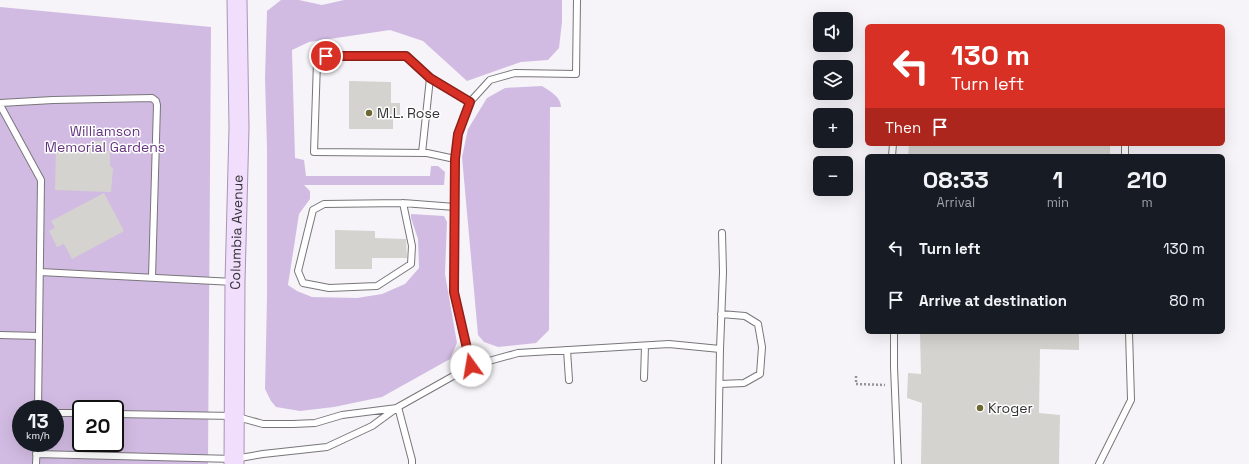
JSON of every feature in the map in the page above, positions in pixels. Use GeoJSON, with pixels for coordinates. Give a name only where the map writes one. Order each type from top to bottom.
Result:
{"type":"FeatureCollection","features":[{"type":"Feature","properties":{"kind":"main road","name":"Columbia Avenue"},"geometry":{"type":"LineString","coordinates":[[234,462],[235,282],[239,128],[237,0]]}},
{"type":"Feature","properties":{"kind":"lane"},"geometry":{"type":"LineString","coordinates":[[471,366],[454,292],[455,159],[458,134],[470,102],[490,80],[515,72],[576,74],[578,0]]}},
{"type":"Feature","properties":{"kind":"lane"},"geometry":{"type":"LineString","coordinates":[[455,159],[422,153],[314,152],[317,62],[326,56],[406,56],[430,78],[470,102]]}},
{"type":"Feature","properties":{"kind":"lane"},"geometry":{"type":"LineString","coordinates":[[422,153],[430,78]]}},
{"type":"Feature","properties":{"kind":"lane"},"geometry":{"type":"LineString","coordinates":[[38,400],[41,180],[0,104],[53,100],[152,98],[156,101],[152,277]]}},
{"type":"Feature","properties":{"kind":"lane"},"geometry":{"type":"LineString","coordinates":[[403,204],[412,246],[411,264],[377,286],[329,288],[303,283],[298,271],[313,210],[324,204],[403,204],[455,207]]}},
{"type":"Feature","properties":{"kind":"lane"},"geometry":{"type":"LineString","coordinates":[[718,464],[722,314],[722,234]]}},
{"type":"Feature","properties":{"kind":"lane"},"geometry":{"type":"LineString","coordinates":[[40,272],[235,282]]}},
{"type":"Feature","properties":{"kind":"lane"},"geometry":{"type":"LineString","coordinates":[[720,384],[744,383],[760,374],[762,347],[758,324],[745,316],[722,314]]}},
{"type":"Feature","properties":{"kind":"lane"},"geometry":{"type":"LineString","coordinates":[[894,334],[898,464]]}},
{"type":"Feature","properties":{"kind":"lane"},"geometry":{"type":"LineString","coordinates":[[1099,464],[1130,400],[1129,334]]}},
{"type":"Feature","properties":{"kind":"lane"},"geometry":{"type":"LineString","coordinates":[[0,335],[39,336]]}},
{"type":"Feature","properties":{"kind":"lane"},"geometry":{"type":"LineString","coordinates":[[36,464],[36,454],[234,462],[263,454],[327,447],[372,426],[398,407],[471,366],[518,353],[669,344],[720,349]]}},
{"type":"Feature","properties":{"kind":"lane"},"geometry":{"type":"LineString","coordinates":[[644,378],[645,346]]}},
{"type":"Feature","properties":{"kind":"lane"},"geometry":{"type":"LineString","coordinates":[[567,350],[569,380]]}},
{"type":"Feature","properties":{"kind":"lane"},"geometry":{"type":"LineString","coordinates":[[124,414],[234,416],[263,424],[293,424],[315,423],[342,415],[398,407]]}},
{"type":"Feature","properties":{"kind":"lane"},"geometry":{"type":"LineString","coordinates":[[398,407],[412,464]]}},
{"type":"Feature","properties":{"kind":"path"},"geometry":{"type":"LineString","coordinates":[[856,376],[856,384],[895,385]]}},
{"type":"Feature","properties":{"kind":"green space"},"geometry":{"type":"Polygon","coordinates":[[[281,0],[299,0],[322,5],[344,0],[562,0],[562,22],[559,48],[548,60],[521,62],[467,81],[423,41],[390,30],[309,42],[292,50],[295,158],[304,160],[306,176],[430,176],[431,166],[438,166],[445,172],[444,185],[304,185],[310,191],[310,199],[299,214],[288,285],[297,291],[312,297],[357,298],[382,294],[405,284],[419,268],[418,239],[411,214],[444,216],[447,222],[445,274],[457,343],[450,359],[382,397],[334,407],[300,411],[276,407],[265,389],[267,298],[267,149],[265,78],[267,11],[281,0]]]}},
{"type":"Feature","properties":{"kind":"green space","name":"Williamson Memorial Gardens"},"geometry":{"type":"Polygon","coordinates":[[[0,7],[211,27],[208,464],[0,464],[0,7]]]}},
{"type":"Feature","properties":{"kind":"green space"},"geometry":{"type":"Polygon","coordinates":[[[542,86],[552,92],[561,103],[561,107],[550,107],[549,330],[536,343],[498,347],[484,342],[478,335],[462,157],[468,129],[487,98],[505,88],[542,86]]]}},
{"type":"Feature","properties":{"kind":"building"},"geometry":{"type":"Polygon","coordinates":[[[349,81],[391,82],[391,103],[400,103],[400,115],[393,115],[393,129],[349,129],[349,81]]]}},
{"type":"Feature","properties":{"kind":"building"},"geometry":{"type":"Polygon","coordinates":[[[95,141],[107,141],[107,151],[110,151],[110,166],[113,168],[111,192],[55,190],[56,150],[68,151],[68,144],[95,145],[95,141]]]}},
{"type":"Feature","properties":{"kind":"building"},"geometry":{"type":"Polygon","coordinates":[[[909,146],[1110,146],[1110,154],[908,154],[909,146]]]}},
{"type":"Feature","properties":{"kind":"building"},"geometry":{"type":"Polygon","coordinates":[[[104,193],[124,231],[72,259],[64,244],[57,247],[49,231],[55,228],[51,221],[104,193]]]}},
{"type":"Feature","properties":{"kind":"building"},"geometry":{"type":"Polygon","coordinates":[[[335,230],[375,231],[375,238],[406,239],[407,258],[372,258],[372,269],[335,269],[335,230]]]}},
{"type":"Feature","properties":{"kind":"building","name":"Kroger"},"geometry":{"type":"Polygon","coordinates":[[[920,334],[1079,334],[1079,350],[1040,349],[1039,413],[1060,415],[1059,464],[921,464],[922,403],[907,398],[908,373],[921,374],[920,334]]]}},
{"type":"Feature","properties":{"kind":"place","name":"M.L. Rose"},"geometry":{"type":"Point","coordinates":[369,113]}},
{"type":"Feature","properties":{"kind":"place","name":"Kroger"},"geometry":{"type":"Point","coordinates":[980,408]}},
{"type":"Feature","properties":{"kind":"route"},"geometry":{"type":"LineString","coordinates":[[326,56],[406,56],[430,78],[470,102],[458,134],[455,159],[454,292],[471,366]]}}]}
